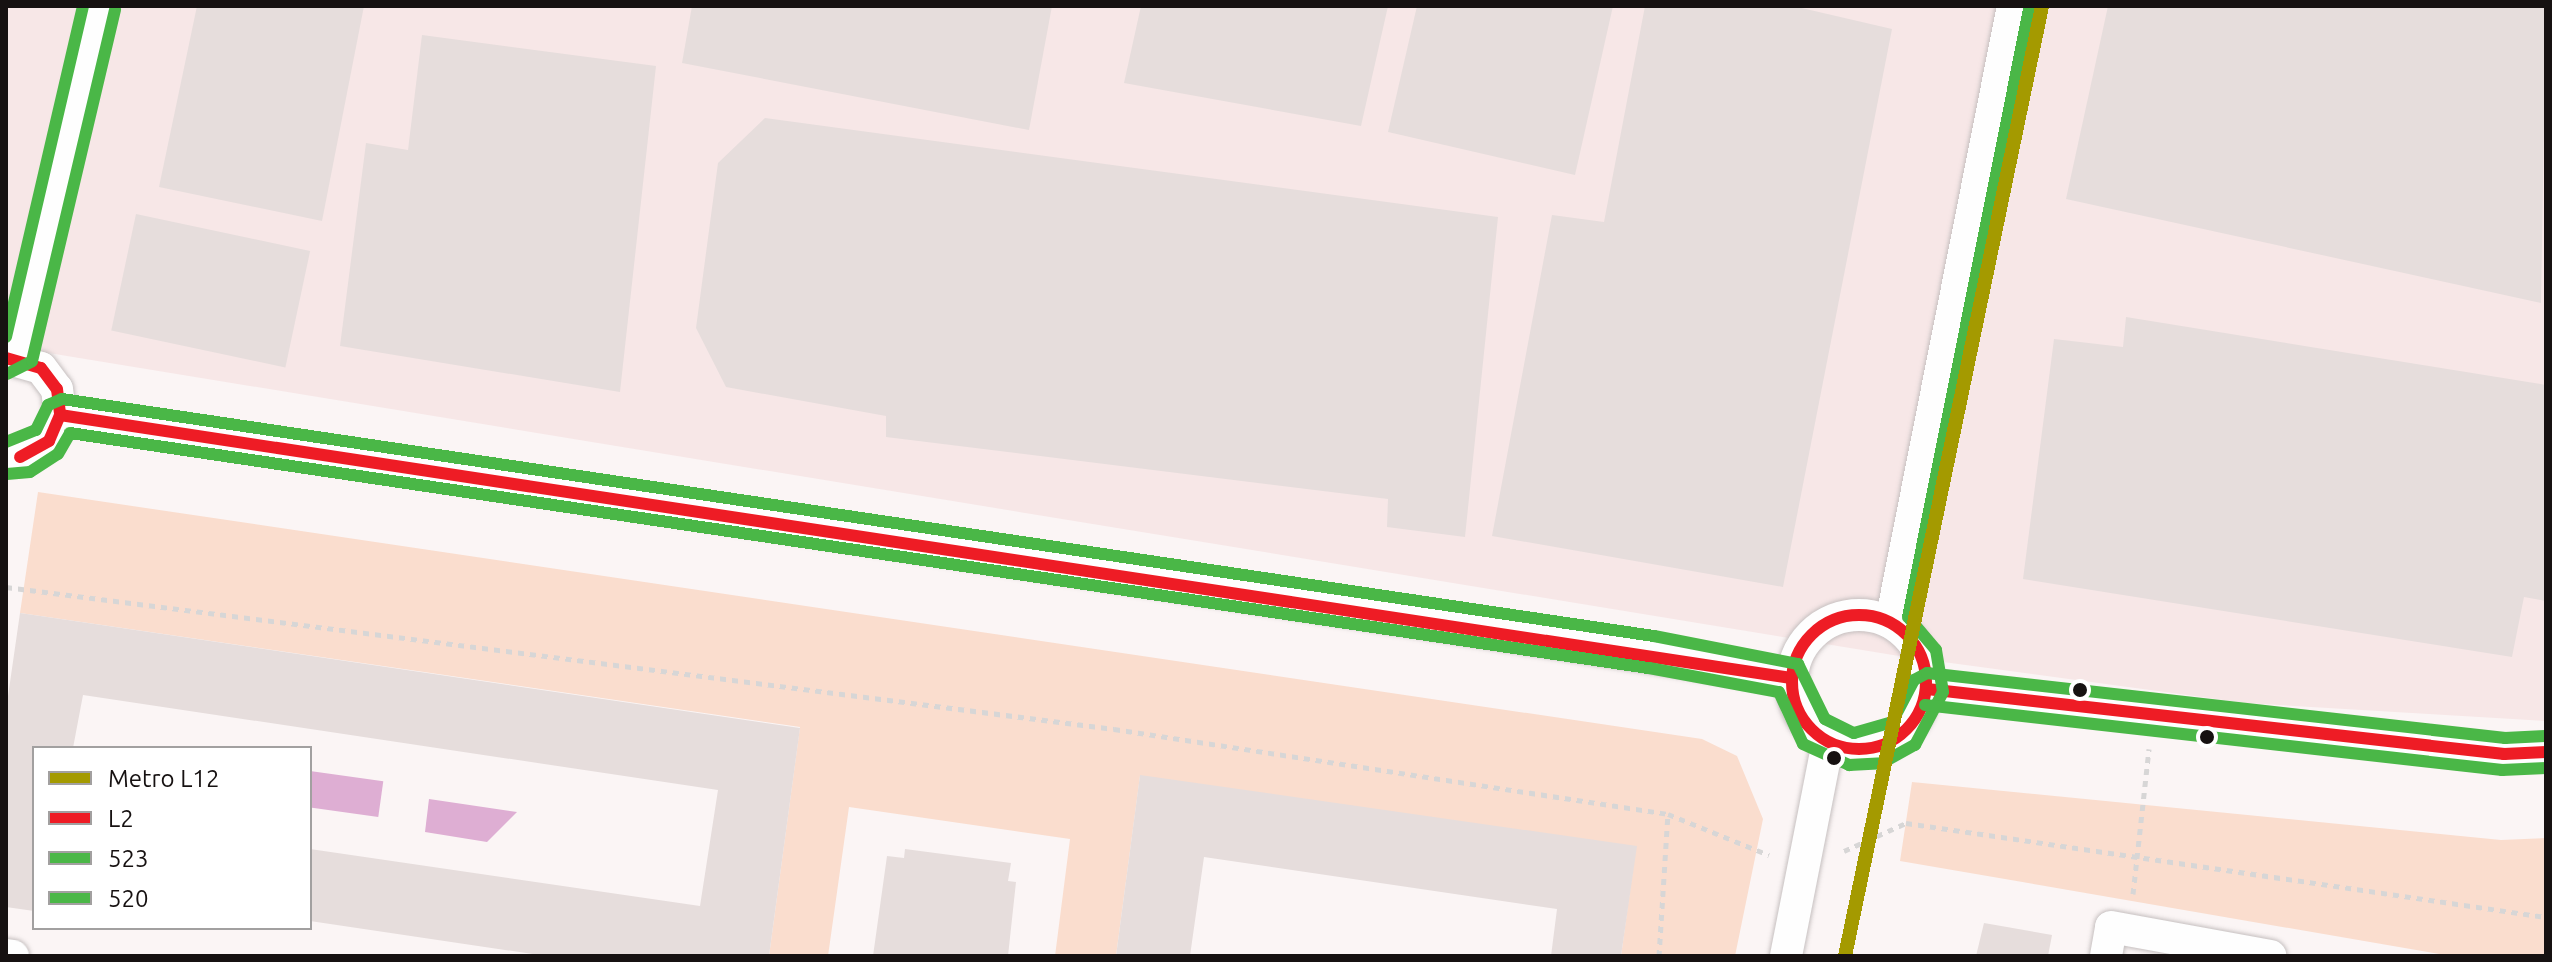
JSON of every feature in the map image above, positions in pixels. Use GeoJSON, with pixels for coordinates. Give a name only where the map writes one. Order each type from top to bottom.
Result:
{"type":"FeatureCollection","features":[{"type":"Feature","properties":{"kind":"street"},"geometry":{"type":"LineString","coordinates":[[6,458],[24,457],[49,441],[60,415],[57,389],[41,368],[12,358],[99,6]]}},
{"type":"Feature","properties":{"kind":"street"},"geometry":{"type":"LineString","coordinates":[[1891,622],[2013,6]]}},
{"type":"Feature","properties":{"kind":"street"},"geometry":{"type":"LineString","coordinates":[[60,415],[1791,678]]}},
{"type":"Feature","properties":{"kind":"street"},"geometry":{"type":"LineString","coordinates":[[1838,618],[1891,622],[1922,657],[1927,689],[1903,735],[1853,750],[1828,742],[1800,715],[1791,678],[1799,651],[1838,618]]}},
{"type":"Feature","properties":{"kind":"street"},"geometry":{"type":"LineString","coordinates":[[1927,689],[2504,754],[2546,752]]}},
{"type":"Feature","properties":{"kind":"street"},"geometry":{"type":"LineString","coordinates":[[1786,956],[1828,742]]}},
{"type":"Feature","properties":{"kind":"street"},"geometry":{"type":"LineString","coordinates":[[2115,938],[2270,956]]}},
{"type":"Feature","properties":{"kind":"street"},"geometry":{"type":"LineString","coordinates":[[6,955],[13,956]]}},
{"type":"Feature","properties":{"kind":"path"},"geometry":{"type":"LineString","coordinates":[[6,587],[1114,729],[1668,814],[1803,869],[1906,823],[2546,917]]}},
{"type":"Feature","properties":{"kind":"path"},"geometry":{"type":"LineString","coordinates":[[2115,938],[2139,855],[2153,713]]}},
{"type":"Feature","properties":{"kind":"path"},"geometry":{"type":"LineString","coordinates":[[1659,956],[1668,814]]}},
{"type":"Feature","properties":{"kind":"shaded area"},"geometry":{"type":"Polygon","coordinates":[[[6,6],[2546,6],[2546,721],[2246,703],[1899,656],[6,346],[6,6]]]}},
{"type":"Feature","properties":{"kind":"shaded area"},"geometry":{"type":"Polygon","coordinates":[[[38,492],[1702,739],[1737,756],[1763,819],[1735,956],[1621,956],[1636,847],[1140,776],[1116,956],[1055,956],[1070,839],[849,807],[828,956],[769,956],[800,727],[20,613],[38,492]]]}},
{"type":"Feature","properties":{"kind":"shaded area"},"geometry":{"type":"Polygon","coordinates":[[[312,771],[383,781],[378,817],[312,808],[312,771]]]}},
{"type":"Feature","properties":{"kind":"shaded area"},"geometry":{"type":"Polygon","coordinates":[[[1912,782],[2501,840],[2546,838],[2546,956],[2451,956],[1900,861],[1912,782]]]}},
{"type":"Feature","properties":{"kind":"shaded area"},"geometry":{"type":"Polygon","coordinates":[[[429,799],[517,812],[487,842],[425,832],[429,799]]]}},
{"type":"Feature","properties":{"kind":"building"},"geometry":{"type":"Polygon","coordinates":[[[197,6],[364,6],[322,221],[159,187],[197,6]]]}},
{"type":"Feature","properties":{"kind":"building"},"geometry":{"type":"Polygon","coordinates":[[[692,6],[1052,6],[1029,130],[682,63],[692,6]]]}},
{"type":"Feature","properties":{"kind":"building"},"geometry":{"type":"Polygon","coordinates":[[[1141,6],[1388,6],[1361,126],[1124,83],[1141,6]]]}},
{"type":"Feature","properties":{"kind":"building"},"geometry":{"type":"Polygon","coordinates":[[[1417,6],[1613,6],[1575,175],[1388,132],[1417,6]]]}},
{"type":"Feature","properties":{"kind":"building"},"geometry":{"type":"Polygon","coordinates":[[[1645,6],[1793,6],[1892,29],[1783,587],[1492,536],[1552,215],[1604,222],[1645,6]]]}},
{"type":"Feature","properties":{"kind":"building"},"geometry":{"type":"Polygon","coordinates":[[[2108,6],[2546,6],[2541,303],[2066,199],[2108,6]]]}},
{"type":"Feature","properties":{"kind":"building"},"geometry":{"type":"Polygon","coordinates":[[[422,35],[656,66],[620,392],[340,346],[366,143],[408,150],[422,35]]]}},
{"type":"Feature","properties":{"kind":"building"},"geometry":{"type":"Polygon","coordinates":[[[765,118],[1498,217],[1465,537],[1387,527],[1388,499],[886,437],[886,416],[726,387],[696,328],[718,163],[765,118]]]}},
{"type":"Feature","properties":{"kind":"building"},"geometry":{"type":"Polygon","coordinates":[[[136,214],[310,251],[285,367],[111,330],[136,214]]]}},
{"type":"Feature","properties":{"kind":"building"},"geometry":{"type":"Polygon","coordinates":[[[2126,317],[2546,385],[2546,601],[2524,597],[2512,657],[2023,579],[2054,339],[2123,347],[2126,317]]]}},
{"type":"Feature","properties":{"kind":"building"},"geometry":{"type":"Polygon","coordinates":[[[20,613],[800,728],[769,956],[546,956],[312,921],[312,849],[700,906],[718,790],[83,695],[73,746],[32,746],[32,911],[6,907],[6,710],[20,613]]]}},
{"type":"Feature","properties":{"kind":"building"},"geometry":{"type":"Polygon","coordinates":[[[1140,775],[1637,846],[1621,956],[1551,956],[1557,909],[1204,857],[1190,956],[1116,956],[1140,775]]]}},
{"type":"Feature","properties":{"kind":"building"},"geometry":{"type":"Polygon","coordinates":[[[905,849],[1011,863],[1008,881],[1016,882],[1008,956],[873,956],[887,856],[904,858],[905,849]]]}},
{"type":"Feature","properties":{"kind":"building"},"geometry":{"type":"Polygon","coordinates":[[[1984,923],[2052,935],[2048,956],[1976,956],[1984,923]]]}},
{"type":"Feature","properties":{"kind":"metro line","name":"L12"},"geometry":{"type":"LineString","coordinates":[[1845,956],[2042,6]]}},
{"type":"Feature","properties":{"kind":"transit line","name":"520"},"geometry":{"type":"LineString","coordinates":[[6,337],[83,6]]}},
{"type":"Feature","properties":{"kind":"transit line","name":"523"},"geometry":{"type":"LineString","coordinates":[[7,474],[30,472],[58,454],[70,433],[1649,668],[1779,692],[1803,744],[1849,765],[1882,763],[1915,745],[1943,692],[1936,650],[1908,617],[2029,9]]}},
{"type":"Feature","properties":{"kind":"transit line","name":"523"},"geometry":{"type":"LineString","coordinates":[[7,374],[32,361],[115,10]]}},
{"type":"Feature","properties":{"kind":"transit line","name":"L2"},"geometry":{"type":"LineString","coordinates":[[6,358],[41,368],[57,389],[60,415],[49,441],[20,457]]}},
{"type":"Feature","properties":{"kind":"transit line","name":"520"},"geometry":{"type":"LineString","coordinates":[[6,442],[36,430],[48,405],[62,399],[1654,636],[1798,664],[1825,719],[1854,733],[1892,722],[1914,680],[1927,673],[2505,738],[2545,736]]}},
{"type":"Feature","properties":{"kind":"transit line","name":"L2"},"geometry":{"type":"LineString","coordinates":[[60,415],[1791,678]]}},
{"type":"Feature","properties":{"kind":"transit line","name":"L2"},"geometry":{"type":"LineString","coordinates":[[1859,615],[1885,620],[1907,634],[1921,656],[1926,682],[1921,708],[1907,730],[1885,744],[1859,749],[1833,744],[1811,730],[1797,708],[1792,682],[1797,656],[1811,634],[1833,620],[1859,615]]}},
{"type":"Feature","properties":{"kind":"transit line","name":"L2"},"geometry":{"type":"LineString","coordinates":[[1927,689],[2504,754],[2546,752]]}},
{"type":"Feature","properties":{"kind":"transit line","name":"523"},"geometry":{"type":"LineString","coordinates":[[1925,705],[2502,770],[2546,768]]}}]}
